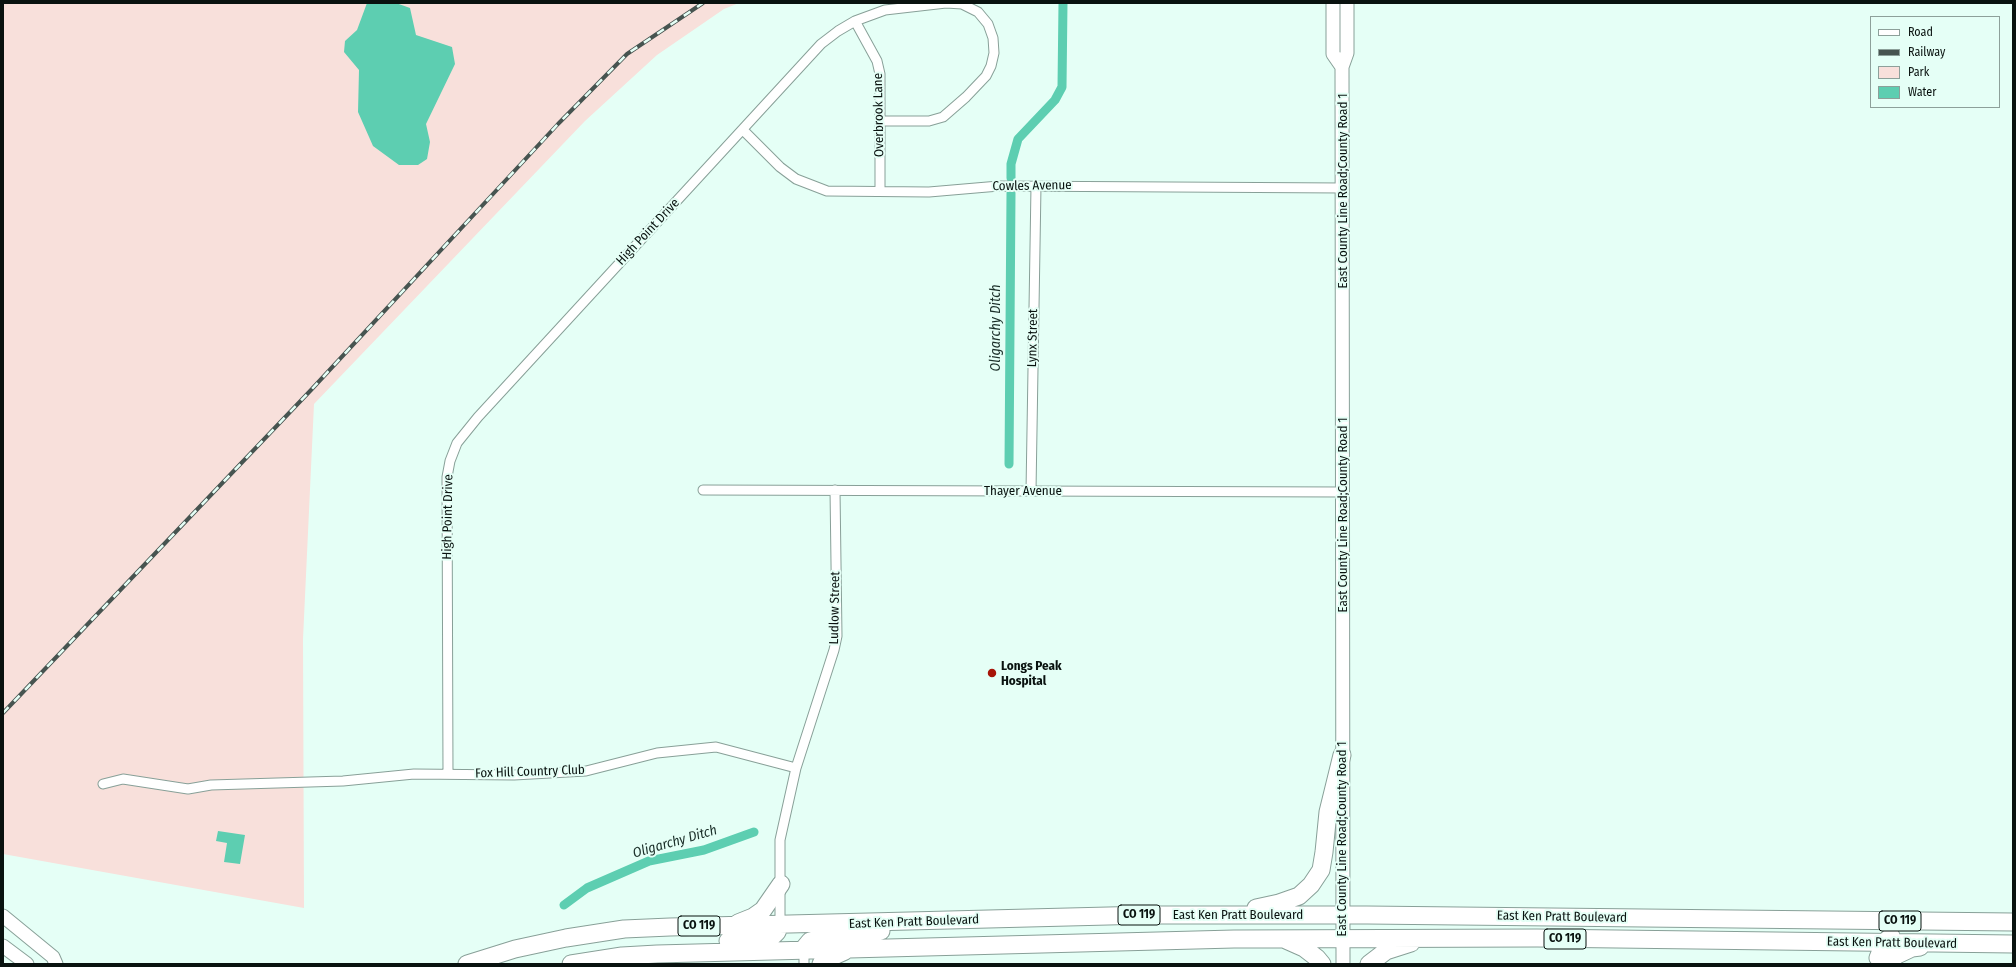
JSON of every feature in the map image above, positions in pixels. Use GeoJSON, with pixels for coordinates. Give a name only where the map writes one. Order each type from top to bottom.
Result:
{"type":"FeatureCollection","features":[{"type":"Feature","properties":{"kind":"highway"},"geometry":{"type":"LineString","coordinates":[[1216,916],[1279,903],[1299,896],[1311,885],[1320,870],[1324,852],[1328,812],[1342,755]]}},
{"type":"Feature","properties":{"kind":"highway"},"geometry":{"type":"LineString","coordinates":[[731,926],[753,917],[763,910],[781,884]]}},
{"type":"Feature","properties":{"kind":"highway","name":"East Ken Pratt Boulevard"},"geometry":{"type":"LineString","coordinates":[[467,964],[515,949],[566,938],[624,929],[731,926],[902,923],[1148,915],[1343,915],[2013,922]]}},
{"type":"Feature","properties":{"kind":"highway"},"geometry":{"type":"LineString","coordinates":[[804,957],[810,941],[897,930],[902,923]]}},
{"type":"Feature","properties":{"kind":"highway"},"geometry":{"type":"LineString","coordinates":[[671,954],[703,943],[762,939],[774,935],[780,925]]}},
{"type":"Feature","properties":{"kind":"highway"},"geometry":{"type":"LineString","coordinates":[[1883,962],[1884,943],[1898,928],[1903,926],[2013,926]]}},
{"type":"Feature","properties":{"kind":"highway"},"geometry":{"type":"LineString","coordinates":[[1283,938],[1304,948],[1322,964]]}},
{"type":"Feature","properties":{"kind":"highway","name":"East Ken Pratt Boulevard"},"geometry":{"type":"LineString","coordinates":[[571,964],[622,956],[671,954],[804,957],[850,949],[1087,941],[1283,938],[1430,938],[2013,944]]}},
{"type":"Feature","properties":{"kind":"highway"},"geometry":{"type":"LineString","coordinates":[[1369,964],[1386,951],[1430,938]]}},
{"type":"Feature","properties":{"kind":"highway"},"geometry":{"type":"LineString","coordinates":[[1787,941],[1868,951],[1883,962]]}},
{"type":"Feature","properties":{"kind":"highway"},"geometry":{"type":"LineString","coordinates":[[1883,962],[1912,948],[1991,944]]}},
{"type":"Feature","properties":{"kind":"highway"},"geometry":{"type":"LineString","coordinates":[[821,964],[850,949]]}},
{"type":"Feature","properties":{"kind":"main road"},"geometry":{"type":"LineString","coordinates":[[1333,3],[1333,54],[1342,67]]}},
{"type":"Feature","properties":{"kind":"main road"},"geometry":{"type":"LineString","coordinates":[[1342,67],[1347,53],[1347,3]]}},
{"type":"Feature","properties":{"kind":"main road","name":"East County Line Road;County Road 1"},"geometry":{"type":"LineString","coordinates":[[1342,67],[1343,964]]}},
{"type":"Feature","properties":{"kind":"main road"},"geometry":{"type":"LineString","coordinates":[[3,916],[53,957],[56,964]]}},
{"type":"Feature","properties":{"kind":"main road"},"geometry":{"type":"LineString","coordinates":[[3,946],[27,964]]}},
{"type":"Feature","properties":{"kind":"street","name":"High Point Drive"},"geometry":{"type":"LineString","coordinates":[[448,774],[447,477],[450,461],[457,443],[484,410],[821,44],[838,31],[855,21],[885,10],[946,3],[962,4],[978,12],[988,24],[993,38],[994,53],[991,66],[986,76],[966,97],[943,117],[929,121],[880,121]]}},
{"type":"Feature","properties":{"kind":"street","name":"Overbrook Lane"},"geometry":{"type":"LineString","coordinates":[[855,21],[877,60],[880,74],[880,191]]}},
{"type":"Feature","properties":{"kind":"street","name":"Cowles Avenue"},"geometry":{"type":"LineString","coordinates":[[743,130],[780,167],[796,179],[827,191],[929,192],[999,186],[1343,188]]}},
{"type":"Feature","properties":{"kind":"street","name":"Lynx Street"},"geometry":{"type":"LineString","coordinates":[[1031,491],[1036,186]]}},
{"type":"Feature","properties":{"kind":"street","name":"Thayer Avenue"},"geometry":{"type":"LineString","coordinates":[[703,490],[1343,492]]}},
{"type":"Feature","properties":{"kind":"street","name":"Ludlow Street"},"geometry":{"type":"LineString","coordinates":[[796,768],[834,650],[837,636],[835,490]]}},
{"type":"Feature","properties":{"kind":"street","name":"Fox Hill Country Club"},"geometry":{"type":"LineString","coordinates":[[103,784],[123,779],[188,789],[218,784],[343,781],[414,774],[514,774],[586,771],[657,753],[716,747],[796,768]]}},
{"type":"Feature","properties":{"kind":"street"},"geometry":{"type":"LineString","coordinates":[[780,925],[780,840],[796,768]]}},
{"type":"Feature","properties":{"kind":"green space"},"geometry":{"type":"Polygon","coordinates":[[[3,3],[739,3],[724,9],[657,55],[585,121],[314,404],[303,639],[304,908],[3,854],[3,3]]]}},
{"type":"Feature","properties":{"kind":"water"},"geometry":{"type":"Polygon","coordinates":[[[367,3],[396,3],[410,8],[416,35],[452,47],[455,64],[426,124],[430,142],[427,159],[418,165],[399,165],[373,146],[358,112],[359,70],[344,52],[345,41],[357,30],[367,3]]]}},
{"type":"Feature","properties":{"kind":"water"},"geometry":{"type":"Polygon","coordinates":[[[218,831],[245,835],[240,864],[224,862],[227,843],[216,841],[218,831]]]}},
{"type":"Feature","properties":{"kind":"waterway","name":"Oligarchy Ditch"},"geometry":{"type":"LineString","coordinates":[[1011,178],[1011,164],[1018,139],[1055,100],[1062,87],[1063,3]]}},
{"type":"Feature","properties":{"kind":"waterway","name":"Oligarchy Ditch"},"geometry":{"type":"LineString","coordinates":[[1009,464],[1011,193]]}},
{"type":"Feature","properties":{"kind":"waterway","name":"Oligarchy Ditch"},"geometry":{"type":"LineString","coordinates":[[564,905],[587,888],[649,861],[704,850],[754,832]]}},
{"type":"Feature","properties":{"kind":"railway"},"geometry":{"type":"LineString","coordinates":[[3,713],[311,390],[558,124],[627,54],[703,3]]}},
{"type":"Feature","properties":{"kind":"place","name":"Longs Peak Hospital"},"geometry":{"type":"Point","coordinates":[992,673]}}]}
